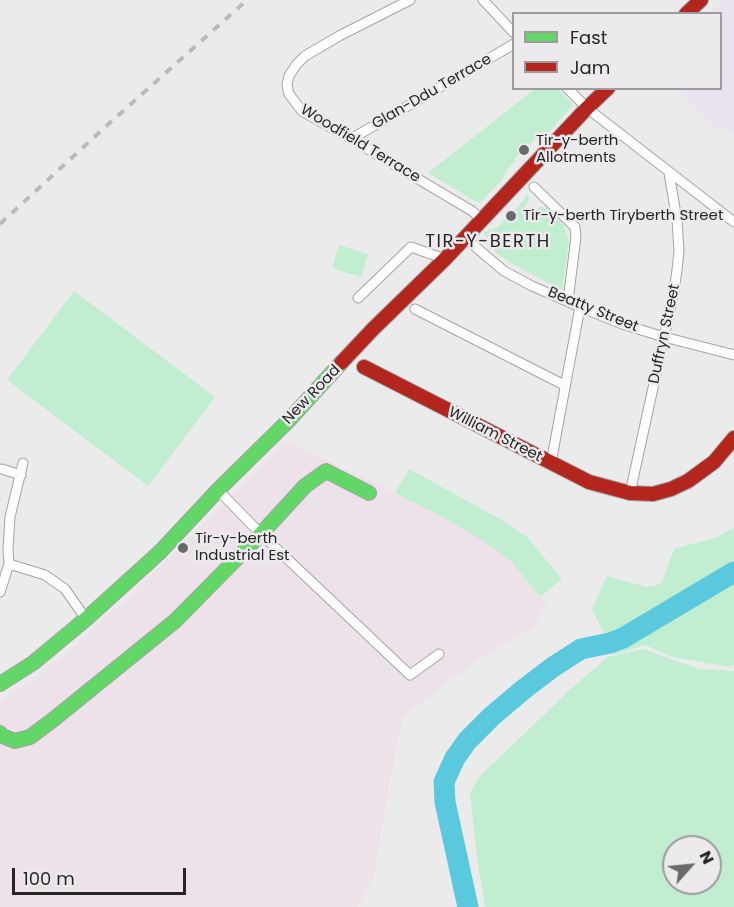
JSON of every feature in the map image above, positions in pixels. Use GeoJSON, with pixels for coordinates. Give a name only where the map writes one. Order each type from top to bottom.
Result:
{"type":"FeatureCollection","features":[{"type":"Feature","properties":{"kind":"street","name":"Woodfield Terrace"},"geometry":{"type":"LineString","coordinates":[[410,0],[305,56],[289,76],[287,85],[289,94],[302,111],[474,213],[482,220]]}},
{"type":"Feature","properties":{"kind":"street"},"geometry":{"type":"LineString","coordinates":[[483,0],[512,32]]}},
{"type":"Feature","properties":{"kind":"street","name":"Glan-Ddu Terrace"},"geometry":{"type":"LineString","coordinates":[[351,139],[512,45]]}},
{"type":"Feature","properties":{"kind":"street"},"geometry":{"type":"LineString","coordinates":[[569,90],[587,108],[734,222]]}},
{"type":"Feature","properties":{"kind":"street","name":"New Road"},"geometry":{"type":"LineString","coordinates":[[0,684],[33,663],[86,620],[160,552],[606,90]]}},
{"type":"Feature","properties":{"kind":"street","name":"Duffryn Street"},"geometry":{"type":"LineString","coordinates":[[630,493],[674,292],[679,251],[677,220],[669,173]]}},
{"type":"Feature","properties":{"kind":"street"},"geometry":{"type":"LineString","coordinates":[[534,187],[575,227],[576,237],[568,302]]}},
{"type":"Feature","properties":{"kind":"street","name":"Beatty Street"},"geometry":{"type":"LineString","coordinates":[[465,238],[504,272],[579,307],[664,337],[734,355]]}},
{"type":"Feature","properties":{"kind":"street"},"geometry":{"type":"LineString","coordinates":[[358,298],[411,247],[445,258]]}},
{"type":"Feature","properties":{"kind":"street"},"geometry":{"type":"LineString","coordinates":[[551,463],[579,307]]}},
{"type":"Feature","properties":{"kind":"street"},"geometry":{"type":"LineString","coordinates":[[416,309],[564,385]]}},
{"type":"Feature","properties":{"kind":"street","name":"William Street"},"geometry":{"type":"LineString","coordinates":[[364,367],[589,482],[630,493],[653,494],[688,481],[714,462],[734,438]]}},
{"type":"Feature","properties":{"kind":"street"},"geometry":{"type":"LineString","coordinates":[[0,592],[9,564],[10,517],[23,464]]}},
{"type":"Feature","properties":{"kind":"street"},"geometry":{"type":"LineString","coordinates":[[2,469],[21,475]]}},
{"type":"Feature","properties":{"kind":"street"},"geometry":{"type":"LineString","coordinates":[[0,733],[15,741],[30,737],[45,726],[175,621],[305,486],[326,471],[369,493]]}},
{"type":"Feature","properties":{"kind":"street"},"geometry":{"type":"LineString","coordinates":[[218,490],[261,534],[410,675],[439,654]]}},
{"type":"Feature","properties":{"kind":"street"},"geometry":{"type":"LineString","coordinates":[[9,564],[45,575],[65,589],[86,620]]}},
{"type":"Feature","properties":{"kind":"shaded area"},"geometry":{"type":"Polygon","coordinates":[[[725,0],[734,0],[734,136],[723,125],[718,131],[678,90],[722,90],[722,12],[710,12],[725,0]]]}},
{"type":"Feature","properties":{"kind":"shaded area"},"geometry":{"type":"Polygon","coordinates":[[[285,441],[445,518],[485,542],[511,561],[547,606],[531,629],[484,656],[403,718],[374,877],[358,907],[0,907],[0,702],[64,655],[123,602],[285,441]]]}},
{"type":"Feature","properties":{"kind":"green space"},"geometry":{"type":"Polygon","coordinates":[[[533,90],[559,90],[573,105],[550,131],[539,135],[527,147],[525,145],[519,150],[521,152],[514,159],[516,160],[502,180],[480,203],[428,173],[533,90]]]}},
{"type":"Feature","properties":{"kind":"green space"},"geometry":{"type":"Polygon","coordinates":[[[527,193],[529,200],[524,208],[530,214],[539,207],[549,208],[564,226],[569,242],[562,290],[512,264],[495,252],[483,232],[498,227],[523,201],[527,193]]]}},
{"type":"Feature","properties":{"kind":"green space"},"geometry":{"type":"Polygon","coordinates":[[[339,245],[368,254],[361,277],[332,268],[339,245]]]}},
{"type":"Feature","properties":{"kind":"green space"},"geometry":{"type":"Polygon","coordinates":[[[74,291],[215,397],[148,486],[7,380],[74,291]]]}},
{"type":"Feature","properties":{"kind":"green space"},"geometry":{"type":"Polygon","coordinates":[[[409,469],[500,519],[527,537],[562,579],[540,597],[511,561],[485,542],[445,518],[395,493],[409,469]]]}},
{"type":"Feature","properties":{"kind":"green space"},"geometry":{"type":"Polygon","coordinates":[[[734,527],[734,664],[730,667],[672,657],[645,645],[614,655],[592,609],[607,576],[647,587],[661,584],[674,549],[718,537],[734,527]]]}},
{"type":"Feature","properties":{"kind":"green space"},"geometry":{"type":"Polygon","coordinates":[[[645,649],[700,669],[734,671],[734,907],[485,907],[470,793],[479,777],[574,686],[608,657],[645,649]]]}},
{"type":"Feature","properties":{"kind":"waterway"},"geometry":{"type":"LineString","coordinates":[[468,907],[445,802],[444,782],[455,758],[467,741],[524,689],[581,649],[623,638],[734,572]]}},
{"type":"Feature","properties":{"kind":"railway"},"geometry":{"type":"LineString","coordinates":[[0,224],[247,0]]}},
{"type":"Feature","properties":{"kind":"traffic: fast"},"geometry":{"type":"LineString","coordinates":[[0,684],[33,663],[160,552],[218,490],[289,420],[341,363]]}},
{"type":"Feature","properties":{"kind":"traffic: fast"},"geometry":{"type":"LineString","coordinates":[[0,733],[15,741],[30,737],[54,719],[175,621],[305,486],[326,471],[369,493]]}},
{"type":"Feature","properties":{"kind":"traffic: jam"},"geometry":{"type":"LineString","coordinates":[[688,12],[701,0]]}},
{"type":"Feature","properties":{"kind":"traffic: jam"},"geometry":{"type":"LineString","coordinates":[[341,363],[445,259],[606,90]]}},
{"type":"Feature","properties":{"kind":"traffic: jam"},"geometry":{"type":"LineString","coordinates":[[364,367],[589,482],[630,493],[653,494],[688,481],[714,462],[734,438]]}},
{"type":"Feature","properties":{"kind":"place","name":"Tir-y-berth Allotments"},"geometry":{"type":"Point","coordinates":[524,150]}},
{"type":"Feature","properties":{"kind":"place","name":"Tir-y-berth Tiryberth Street"},"geometry":{"type":"Point","coordinates":[511,216]}},
{"type":"Feature","properties":{"kind":"place","name":"Tir-y-berth Industrial Est"},"geometry":{"type":"Point","coordinates":[183,548]}},
{"type":"Feature","properties":{"kind":"district","name":"TIR-Y-BERTH"},"geometry":{"type":"Point","coordinates":[488,242]}}]}
